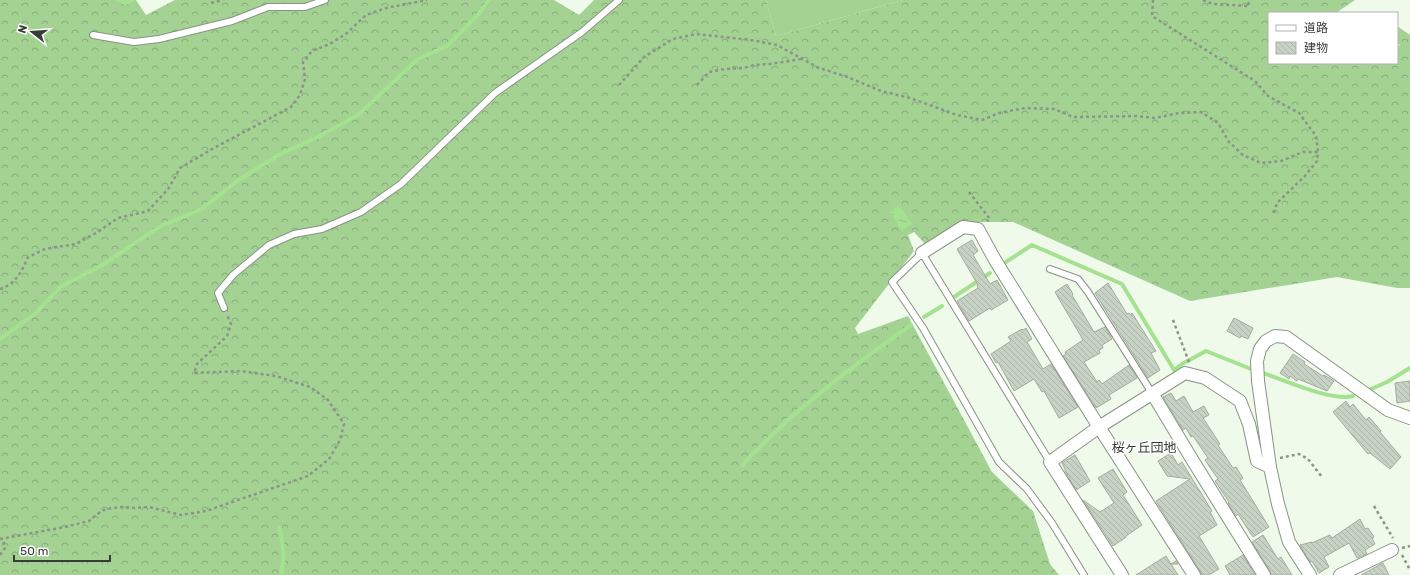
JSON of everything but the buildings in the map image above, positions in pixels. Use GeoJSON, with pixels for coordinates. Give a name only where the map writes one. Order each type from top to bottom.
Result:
{"type":"FeatureCollection","features":[{"type":"Feature","properties":{"kind":"street"},"geometry":{"type":"LineString","coordinates":[[922,253],[963,227],[978,229],[994,260],[1194,575]]}},
{"type":"Feature","properties":{"kind":"street"},"geometry":{"type":"LineString","coordinates":[[1310,575],[1289,542],[1278,504],[1270,463],[1258,381],[1257,361],[1260,349],[1266,342],[1275,336],[1286,336],[1388,410],[1410,418]]}},
{"type":"Feature","properties":{"kind":"street"},"geometry":{"type":"LineString","coordinates":[[1122,575],[1050,462],[1099,427],[1185,373],[1205,378],[1240,401],[1249,424],[1257,461],[1270,463]]}},
{"type":"Feature","properties":{"kind":"street"},"geometry":{"type":"LineString","coordinates":[[1152,393],[1264,575]]}},
{"type":"Feature","properties":{"kind":"street"},"geometry":{"type":"LineString","coordinates":[[1340,575],[1395,547]]}},
{"type":"Feature","properties":{"kind":"lane"},"geometry":{"type":"LineString","coordinates":[[92,35],[134,42],[159,40],[232,21],[268,7],[305,7],[325,0]]}},
{"type":"Feature","properties":{"kind":"lane"},"geometry":{"type":"LineString","coordinates":[[224,308],[218,293],[233,275],[269,245],[294,234],[322,229],[361,212],[401,184],[495,93],[582,32],[619,0]]}},
{"type":"Feature","properties":{"kind":"lane"},"geometry":{"type":"LineString","coordinates":[[1050,462],[922,253],[892,282],[923,328],[999,462],[1027,489],[1052,523],[1084,575]]}},
{"type":"Feature","properties":{"kind":"lane"},"geometry":{"type":"LineString","coordinates":[[1050,269],[1078,279],[1088,292],[1152,393]]}},
{"type":"Feature","properties":{"kind":"path"},"geometry":{"type":"LineString","coordinates":[[211,4],[223,0]]}},
{"type":"Feature","properties":{"kind":"path"},"geometry":{"type":"LineString","coordinates":[[0,289],[6,287],[19,276],[28,257],[45,250],[76,244],[118,218],[148,211],[169,188],[180,168],[290,107],[300,95],[304,79],[303,62],[312,51],[330,44],[347,33],[366,15],[386,8],[427,0]]}},
{"type":"Feature","properties":{"kind":"path"},"geometry":{"type":"LineString","coordinates":[[1154,0],[1152,16],[1255,81],[1268,96],[1299,114],[1316,136],[1318,152],[1317,161],[1304,177],[1277,202],[1273,216]]}},
{"type":"Feature","properties":{"kind":"path"},"geometry":{"type":"LineString","coordinates":[[1203,0],[1213,4],[1249,6],[1248,0]]}},
{"type":"Feature","properties":{"kind":"path"},"geometry":{"type":"LineString","coordinates":[[619,85],[644,57],[673,39],[696,34],[751,40],[777,45],[819,68],[845,76],[881,91],[910,98],[957,115],[982,120],[999,113],[1025,108],[1054,109],[1073,117],[1136,116],[1155,118],[1201,112],[1218,123],[1229,142],[1243,155],[1261,163],[1281,161],[1303,152],[1318,152]]}},
{"type":"Feature","properties":{"kind":"path"},"geometry":{"type":"LineString","coordinates":[[697,85],[709,72],[802,59]]}},
{"type":"Feature","properties":{"kind":"path"},"geometry":{"type":"LineString","coordinates":[[969,192],[990,219],[978,229]]}},
{"type":"Feature","properties":{"kind":"path"},"geometry":{"type":"LineString","coordinates":[[0,555],[5,548],[2,539],[89,521],[106,509],[122,507],[149,507],[180,515],[206,511],[308,476],[329,459],[340,440],[344,424],[328,400],[310,387],[276,376],[241,371],[194,373],[197,364],[227,336],[231,324],[224,308]]}},
{"type":"Feature","properties":{"kind":"path"},"geometry":{"type":"LineString","coordinates":[[1173,320],[1190,364]]}},
{"type":"Feature","properties":{"kind":"path"},"geometry":{"type":"LineString","coordinates":[[1270,463],[1299,454],[1308,459],[1322,477]]}},
{"type":"Feature","properties":{"kind":"path"},"geometry":{"type":"LineString","coordinates":[[1374,506],[1395,547],[1410,570]]}},
{"type":"Feature","properties":{"kind":"green space"},"geometry":{"type":"Polygon","coordinates":[[[0,0],[136,0],[146,15],[175,0],[554,0],[579,15],[594,0],[766,0],[776,36],[903,0],[1355,0],[1337,12],[1268,12],[1268,64],[1398,64],[1398,46],[1400,45],[1398,44],[1398,27],[1410,35],[1410,288],[1397,288],[1337,277],[1190,301],[1013,222],[961,222],[925,244],[914,232],[908,235],[914,251],[855,328],[858,334],[908,316],[992,472],[1033,511],[1050,564],[1059,575],[0,575],[0,0]]]}},
{"type":"Feature","properties":{"kind":"green space"},"geometry":{"type":"Polygon","coordinates":[[[766,0],[903,0],[776,36],[766,0]]]}},
{"type":"Feature","properties":{"kind":"water"},"geometry":{"type":"Polygon","coordinates":[[[899,205],[912,224],[902,231],[890,212],[899,205]]]}},
{"type":"Feature","properties":{"kind":"waterway"},"geometry":{"type":"LineString","coordinates":[[118,0],[126,3],[133,0]]}},
{"type":"Feature","properties":{"kind":"waterway"},"geometry":{"type":"LineString","coordinates":[[0,339],[36,313],[60,287],[99,267],[161,226],[202,209],[237,181],[282,153],[318,137],[358,115],[418,59],[447,46],[478,15],[489,0]]}},
{"type":"Feature","properties":{"kind":"waterway"},"geometry":{"type":"LineString","coordinates":[[1003,264],[1032,245],[1122,284],[1174,370],[1206,351],[1251,369]]}},
{"type":"Feature","properties":{"kind":"waterway"},"geometry":{"type":"LineString","coordinates":[[954,297],[990,273]]}},
{"type":"Feature","properties":{"kind":"waterway"},"geometry":{"type":"LineString","coordinates":[[924,317],[942,306]]}},
{"type":"Feature","properties":{"kind":"waterway"},"geometry":{"type":"LineString","coordinates":[[743,465],[749,457],[803,407],[856,365],[911,325]]}},
{"type":"Feature","properties":{"kind":"waterway"},"geometry":{"type":"LineString","coordinates":[[1369,390],[1387,382],[1410,368]]}},
{"type":"Feature","properties":{"kind":"waterway"},"geometry":{"type":"LineString","coordinates":[[1263,373],[1321,393],[1333,396],[1353,396]]}},
{"type":"Feature","properties":{"kind":"waterway"},"geometry":{"type":"LineString","coordinates":[[280,528],[284,555],[281,575]]}},
{"type":"Feature","properties":{"kind":"district","name":"桜ヶ丘団地"},"geometry":{"type":"Point","coordinates":[1144,447]}}]}
